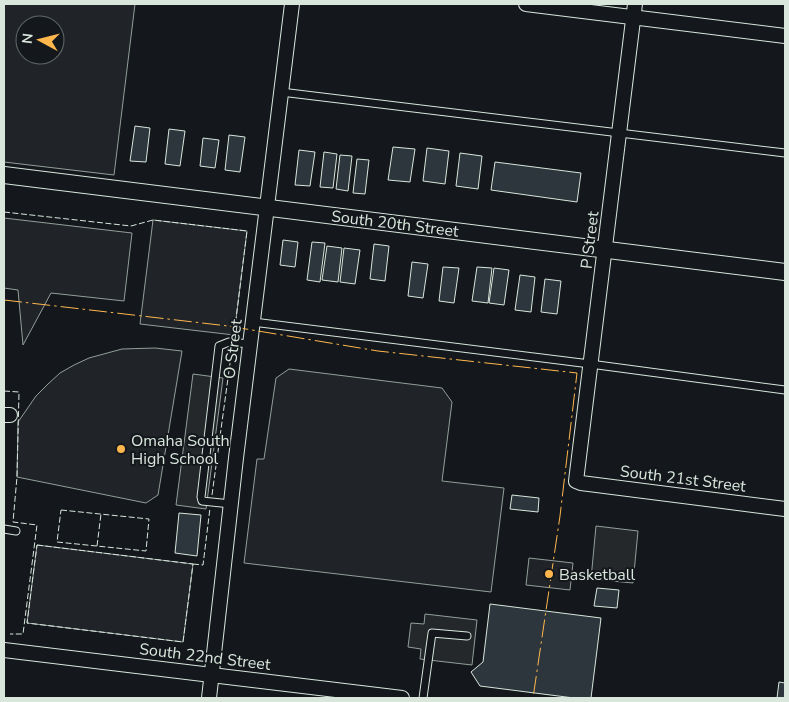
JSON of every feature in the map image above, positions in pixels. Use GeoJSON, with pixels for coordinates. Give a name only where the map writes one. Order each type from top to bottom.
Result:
{"type":"FeatureCollection","features":[{"type":"Feature","properties":{"kind":"street","name":"O Street"},"geometry":{"type":"LineString","coordinates":[[209,698],[292,4]]}},
{"type":"Feature","properties":{"kind":"street"},"geometry":{"type":"LineString","coordinates":[[526,4],[634,10],[785,36]]}},
{"type":"Feature","properties":{"kind":"street","name":"P Street"},"geometry":{"type":"LineString","coordinates":[[576,482],[634,10]]}},
{"type":"Feature","properties":{"kind":"street","name":"South 20th Street"},"geometry":{"type":"LineString","coordinates":[[4,175],[785,272]]}},
{"type":"Feature","properties":{"kind":"street","name":"South 21st Street"},"geometry":{"type":"LineString","coordinates":[[576,482],[785,509]]}},
{"type":"Feature","properties":{"kind":"street","name":"South 22nd Street"},"geometry":{"type":"LineString","coordinates":[[4,650],[402,698]]}},
{"type":"Feature","properties":{"kind":"lane"},"geometry":{"type":"LineString","coordinates":[[281,92],[785,153]]}},
{"type":"Feature","properties":{"kind":"lane"},"geometry":{"type":"LineString","coordinates":[[253,322],[785,390]]}},
{"type":"Feature","properties":{"kind":"lane"},"geometry":{"type":"LineString","coordinates":[[231,504],[202,501],[201,497],[219,346],[229,342],[250,344]]}},
{"type":"Feature","properties":{"kind":"lane"},"geometry":{"type":"LineString","coordinates":[[4,529],[16,530]]}},
{"type":"Feature","properties":{"kind":"lane"},"geometry":{"type":"LineString","coordinates":[[423,698],[432,633],[467,636]]}},
{"type":"Feature","properties":{"kind":"shaded area"},"geometry":{"type":"Polygon","coordinates":[[[4,4],[135,4],[114,175],[4,162],[4,4]]]}},
{"type":"Feature","properties":{"kind":"shaded area"},"geometry":{"type":"Polygon","coordinates":[[[4,218],[132,233],[124,301],[51,293],[23,345],[18,290],[4,288],[4,218]]]}},
{"type":"Feature","properties":{"kind":"shaded area"},"geometry":{"type":"Polygon","coordinates":[[[153,220],[247,231],[234,335],[140,324],[153,220]]]}},
{"type":"Feature","properties":{"kind":"shaded area"},"geometry":{"type":"Polygon","coordinates":[[[155,348],[182,351],[158,495],[146,503],[17,477],[18,422],[36,396],[48,384],[60,373],[89,358],[122,349],[155,348]]]}},
{"type":"Feature","properties":{"kind":"shaded area"},"geometry":{"type":"Polygon","coordinates":[[[289,369],[442,388],[452,402],[442,481],[504,488],[491,592],[244,563],[257,459],[264,459],[276,378],[289,369]]]}},
{"type":"Feature","properties":{"kind":"shaded area"},"geometry":{"type":"Polygon","coordinates":[[[193,374],[223,378],[206,509],[176,505],[193,374]]]}},
{"type":"Feature","properties":{"kind":"shaded area"},"geometry":{"type":"Polygon","coordinates":[[[596,526],[638,531],[633,583],[591,579],[596,526]]]}},
{"type":"Feature","properties":{"kind":"shaded area"},"geometry":{"type":"Polygon","coordinates":[[[37,545],[193,564],[183,642],[27,623],[37,545]]]}},
{"type":"Feature","properties":{"kind":"shaded area","name":"Basketball"},"geometry":{"type":"Polygon","coordinates":[[[529,558],[573,563],[570,590],[526,585],[529,558]]]}},
{"type":"Feature","properties":{"kind":"shaded area"},"geometry":{"type":"Polygon","coordinates":[[[425,614],[477,620],[472,665],[420,659],[421,649],[408,647],[411,623],[424,624],[425,614]]]}},
{"type":"Feature","properties":{"kind":"building"},"geometry":{"type":"Polygon","coordinates":[[[135,126],[150,128],[146,162],[130,161],[135,126]]]}},
{"type":"Feature","properties":{"kind":"building"},"geometry":{"type":"Polygon","coordinates":[[[169,129],[185,131],[180,166],[165,164],[169,129]]]}},
{"type":"Feature","properties":{"kind":"building"},"geometry":{"type":"Polygon","coordinates":[[[229,135],[245,137],[240,172],[225,170],[229,135]]]}},
{"type":"Feature","properties":{"kind":"building"},"geometry":{"type":"Polygon","coordinates":[[[203,138],[219,140],[215,168],[200,166],[203,138]]]}},
{"type":"Feature","properties":{"kind":"building"},"geometry":{"type":"Polygon","coordinates":[[[393,147],[415,149],[410,182],[388,180],[393,147]]]}},
{"type":"Feature","properties":{"kind":"building"},"geometry":{"type":"Polygon","coordinates":[[[427,148],[449,151],[445,184],[423,181],[427,148]]]}},
{"type":"Feature","properties":{"kind":"building"},"geometry":{"type":"Polygon","coordinates":[[[299,150],[315,152],[310,186],[295,185],[299,150]]]}},
{"type":"Feature","properties":{"kind":"building"},"geometry":{"type":"Polygon","coordinates":[[[324,152],[337,154],[333,188],[320,187],[324,152]]]}},
{"type":"Feature","properties":{"kind":"building"},"geometry":{"type":"Polygon","coordinates":[[[460,153],[482,156],[478,189],[456,186],[460,153]]]}},
{"type":"Feature","properties":{"kind":"building"},"geometry":{"type":"Polygon","coordinates":[[[340,155],[352,156],[348,191],[336,189],[340,155]]]}},
{"type":"Feature","properties":{"kind":"building"},"geometry":{"type":"Polygon","coordinates":[[[357,159],[369,160],[365,194],[353,193],[357,159]]]}},
{"type":"Feature","properties":{"kind":"building"},"geometry":{"type":"Polygon","coordinates":[[[495,162],[581,173],[577,202],[491,190],[495,162]]]}},
{"type":"Feature","properties":{"kind":"building"},"geometry":{"type":"Polygon","coordinates":[[[283,240],[298,242],[295,267],[280,265],[283,240]]]}},
{"type":"Feature","properties":{"kind":"building"},"geometry":{"type":"Polygon","coordinates":[[[312,242],[325,243],[320,282],[307,280],[312,242]]]}},
{"type":"Feature","properties":{"kind":"building"},"geometry":{"type":"Polygon","coordinates":[[[374,244],[389,246],[385,281],[370,279],[374,244]]]}},
{"type":"Feature","properties":{"kind":"building"},"geometry":{"type":"Polygon","coordinates":[[[327,246],[342,248],[338,282],[322,280],[327,246]]]}},
{"type":"Feature","properties":{"kind":"building"},"geometry":{"type":"Polygon","coordinates":[[[344,248],[360,250],[355,284],[340,282],[344,248]]]}},
{"type":"Feature","properties":{"kind":"building"},"geometry":{"type":"Polygon","coordinates":[[[412,262],[428,264],[423,298],[408,296],[412,262]]]}},
{"type":"Feature","properties":{"kind":"building"},"geometry":{"type":"Polygon","coordinates":[[[443,267],[459,268],[454,303],[439,301],[443,267]]]}},
{"type":"Feature","properties":{"kind":"building"},"geometry":{"type":"Polygon","coordinates":[[[477,267],[492,268],[488,303],[472,301],[477,267]]]}},
{"type":"Feature","properties":{"kind":"building"},"geometry":{"type":"Polygon","coordinates":[[[494,268],[509,270],[504,305],[489,303],[494,268]]]}},
{"type":"Feature","properties":{"kind":"building"},"geometry":{"type":"Polygon","coordinates":[[[520,275],[535,277],[531,312],[515,310],[520,275]]]}},
{"type":"Feature","properties":{"kind":"building"},"geometry":{"type":"Polygon","coordinates":[[[545,279],[561,281],[557,314],[541,312],[545,279]]]}},
{"type":"Feature","properties":{"kind":"building"},"geometry":{"type":"Polygon","coordinates":[[[512,495],[539,498],[538,512],[510,509],[512,495]]]}},
{"type":"Feature","properties":{"kind":"building"},"geometry":{"type":"Polygon","coordinates":[[[179,513],[201,515],[197,556],[175,553],[179,513]]]}},
{"type":"Feature","properties":{"kind":"building"},"geometry":{"type":"Polygon","coordinates":[[[597,588],[619,590],[617,608],[594,606],[597,588]]]}},
{"type":"Feature","properties":{"kind":"building"},"geometry":{"type":"Polygon","coordinates":[[[490,604],[601,618],[591,698],[574,698],[480,686],[471,672],[483,662],[490,604]]]}},
{"type":"Feature","properties":{"kind":"building"},"geometry":{"type":"Polygon","coordinates":[[[779,682],[785,683],[785,698],[777,698],[779,682]]]}},
{"type":"Feature","properties":{"kind":"fence"},"geometry":{"type":"LineString","coordinates":[[4,212],[131,226],[153,220],[247,231],[234,335]]}},
{"type":"Feature","properties":{"kind":"fence"},"geometry":{"type":"LineString","coordinates":[[212,495],[232,349]]}},
{"type":"Feature","properties":{"kind":"fence"},"geometry":{"type":"LineString","coordinates":[[4,391],[19,392],[17,477],[13,522],[37,525],[23,634],[10,634]]}},
{"type":"Feature","properties":{"kind":"fence"},"geometry":{"type":"LineString","coordinates":[[193,564],[203,565],[210,508]]}},
{"type":"Feature","properties":{"kind":"fence"},"geometry":{"type":"LineString","coordinates":[[61,510],[149,519],[146,551],[57,542],[61,510]]}},
{"type":"Feature","properties":{"kind":"fence"},"geometry":{"type":"LineString","coordinates":[[97,546],[101,514]]}},
{"type":"Feature","properties":{"kind":"fence"},"geometry":{"type":"LineString","coordinates":[[37,545],[193,564],[183,642],[27,623],[37,545]]}},
{"type":"Feature","properties":{"kind":"power"},"geometry":{"type":"LineString","coordinates":[[4,300],[228,326],[378,351],[577,373],[560,516],[533,698]]}},
{"type":"Feature","properties":{"kind":"place","name":"Omaha South High School"},"geometry":{"type":"Point","coordinates":[121,449]}},
{"type":"Feature","properties":{"kind":"place","name":"Basketball"},"geometry":{"type":"Point","coordinates":[549,574]}}]}
